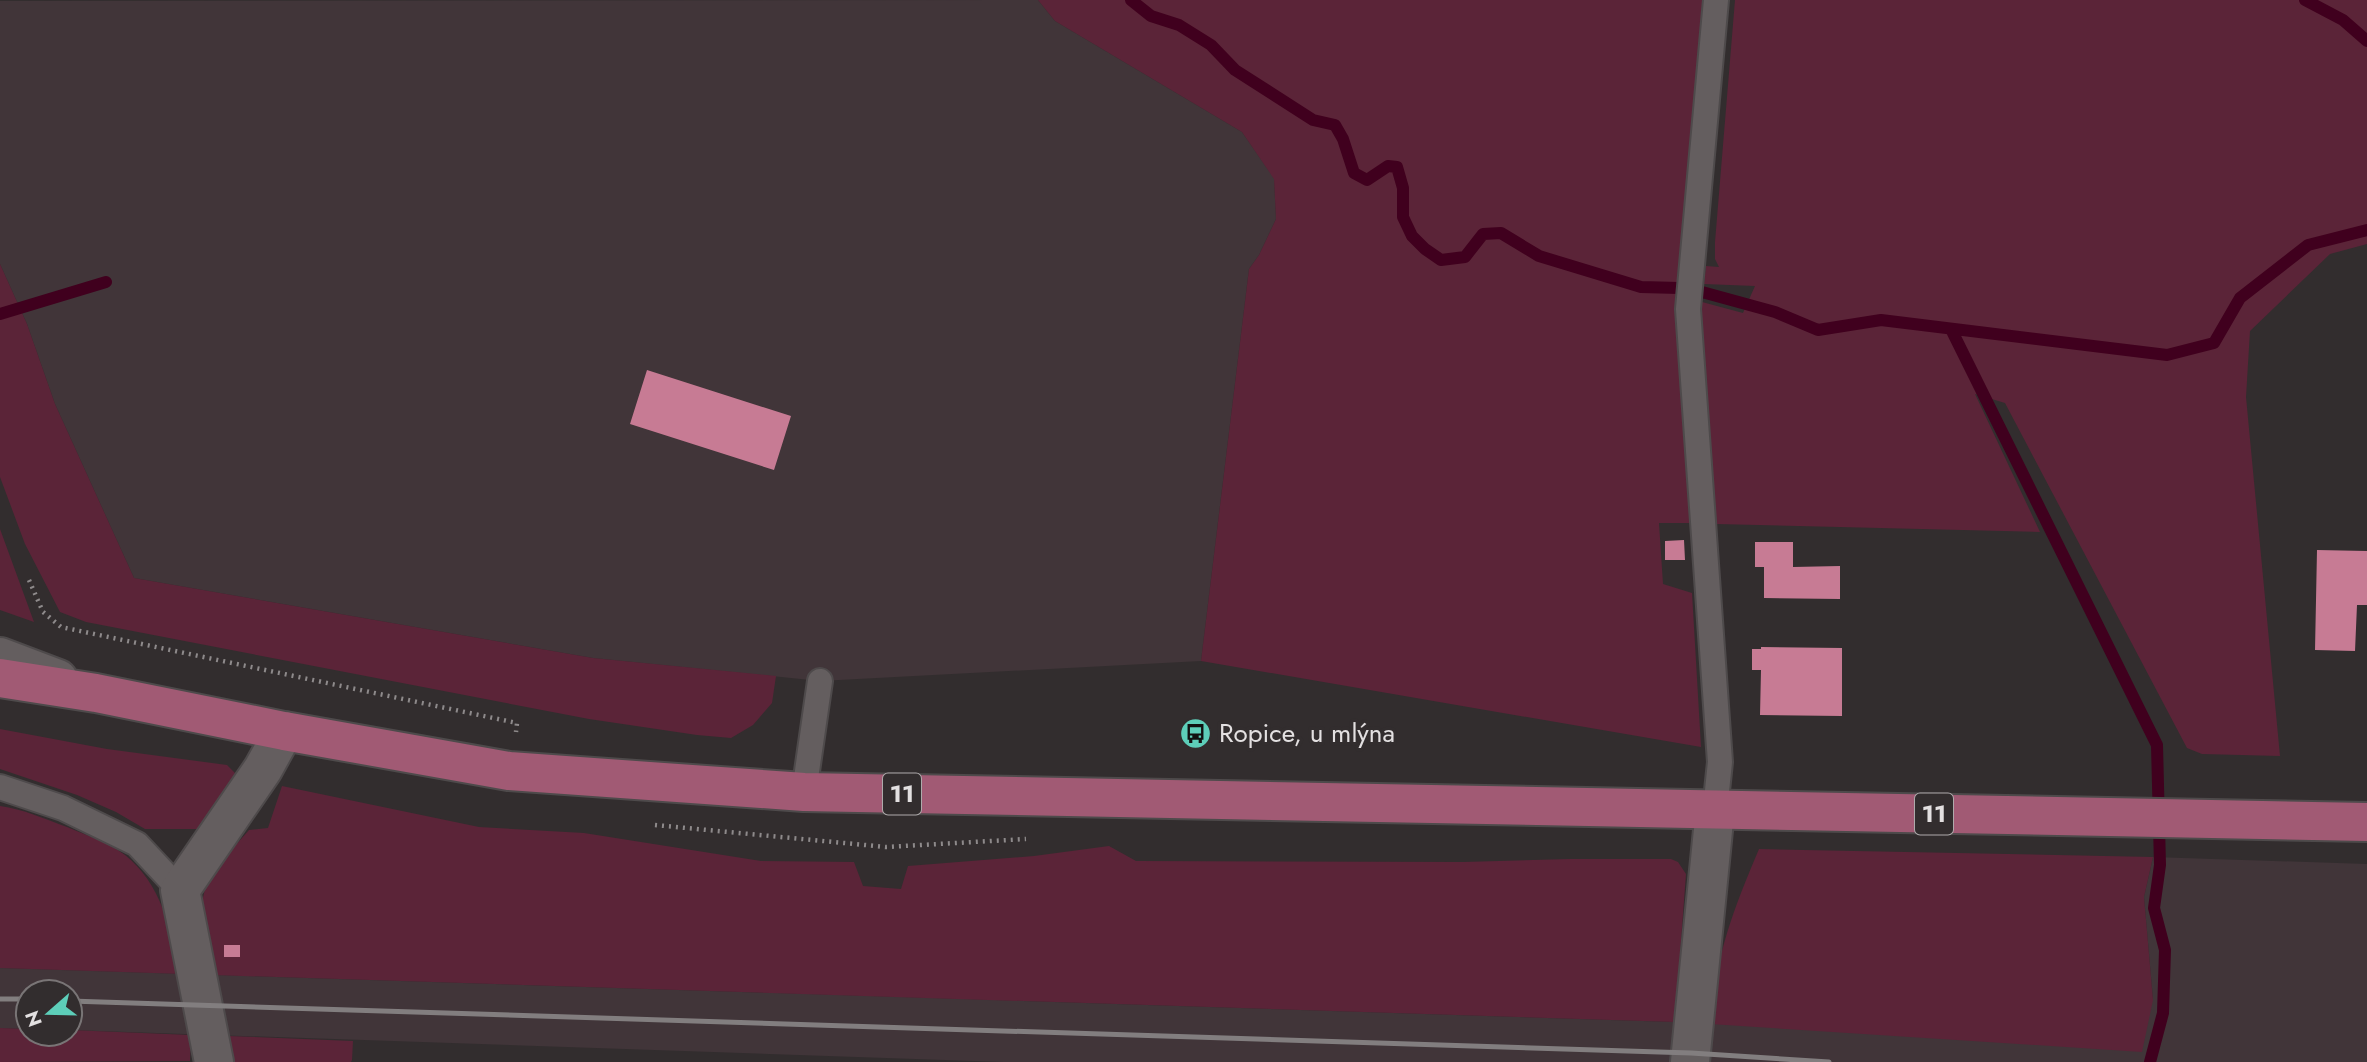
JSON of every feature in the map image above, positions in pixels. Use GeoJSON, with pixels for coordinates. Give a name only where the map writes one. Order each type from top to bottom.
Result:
{"type":"FeatureCollection","features":[{"type":"Feature","properties":{"kind":"main road","name":"11"},"geometry":{"type":"LineString","coordinates":[[0,678],[96,693],[284,731],[509,771],[804,792],[2367,822]]}},
{"type":"Feature","properties":{"kind":"street"},"geometry":{"type":"LineString","coordinates":[[0,657],[96,693]]}},
{"type":"Feature","properties":{"kind":"street"},"geometry":{"type":"LineString","coordinates":[[214,1062],[180,890],[263,769],[284,731]]}},
{"type":"Feature","properties":{"kind":"street"},"geometry":{"type":"LineString","coordinates":[[1690,1062],[1715,810]]}},
{"type":"Feature","properties":{"kind":"lane"},"geometry":{"type":"LineString","coordinates":[[1715,810],[1720,762],[1688,309],[1716,0]]}},
{"type":"Feature","properties":{"kind":"lane"},"geometry":{"type":"LineString","coordinates":[[804,792],[820,681]]}},
{"type":"Feature","properties":{"kind":"lane"},"geometry":{"type":"LineString","coordinates":[[0,787],[63,808],[137,844],[180,890]]}},
{"type":"Feature","properties":{"kind":"path"},"geometry":{"type":"LineString","coordinates":[[29,580],[43,612],[61,627],[517,723],[509,771]]}},
{"type":"Feature","properties":{"kind":"shaded area"},"geometry":{"type":"Polygon","coordinates":[[[1038,0],[1055,21],[1242,132],[1274,178],[1276,219],[1259,255],[1249,269],[1201,661],[820,681],[593,658],[134,578],[55,404],[27,324],[0,264],[0,1],[1038,0]]]}},
{"type":"Feature","properties":{"kind":"shaded area"},"geometry":{"type":"Polygon","coordinates":[[[1038,0],[1706,0],[1675,300],[1690,523],[1659,523],[1663,584],[1692,593],[1701,747],[1201,661],[1249,269],[1259,255],[1276,219],[1274,179],[1242,132],[1055,21],[1038,0]]]}},
{"type":"Feature","properties":{"kind":"shaded area"},"geometry":{"type":"Polygon","coordinates":[[[1735,0],[2367,0],[2367,244],[2330,254],[2250,331],[2246,397],[2280,756],[2202,754],[2187,748],[2005,403],[1975,394],[2040,532],[1716,524],[1700,316],[1702,302],[1743,313],[1755,286],[1704,284],[1706,266],[1719,267],[1715,259],[1715,242],[1735,0]]]}},
{"type":"Feature","properties":{"kind":"shaded area"},"geometry":{"type":"Polygon","coordinates":[[[0,264],[27,324],[55,404],[134,578],[593,658],[776,676],[772,703],[753,725],[731,738],[697,735],[589,719],[86,622],[60,612],[25,544],[0,477],[0,264]]]}},
{"type":"Feature","properties":{"kind":"shaded area"},"geometry":{"type":"Polygon","coordinates":[[[0,529],[34,622],[0,610],[0,529]]]}},
{"type":"Feature","properties":{"kind":"shaded area"},"geometry":{"type":"Polygon","coordinates":[[[0,729],[107,749],[227,765],[238,776],[208,829],[145,829],[116,812],[77,795],[0,769],[0,729]]]}},
{"type":"Feature","properties":{"kind":"shaded area"},"geometry":{"type":"Polygon","coordinates":[[[282,786],[479,827],[584,833],[761,861],[854,862],[863,886],[901,889],[908,866],[1034,856],[1109,846],[1136,861],[1463,862],[1671,859],[1678,862],[1686,874],[1675,1022],[213,975],[202,923],[203,897],[207,885],[221,862],[249,830],[268,828],[282,786]]]}},
{"type":"Feature","properties":{"kind":"shaded area"},"geometry":{"type":"Polygon","coordinates":[[[0,806],[26,812],[104,843],[118,850],[137,866],[148,879],[163,909],[183,974],[0,968],[0,806]]]}},
{"type":"Feature","properties":{"kind":"shaded area"},"geometry":{"type":"Polygon","coordinates":[[[1759,849],[2153,857],[2144,897],[2153,1000],[2142,1052],[1710,1024],[1721,956],[1741,893],[1759,849]]]}},
{"type":"Feature","properties":{"kind":"shaded area"},"geometry":{"type":"Polygon","coordinates":[[[2153,857],[2367,864],[2367,1062],[1003,1062],[84,1030],[84,978],[14,978],[14,1028],[0,1028],[0,968],[1675,1022],[2153,1000],[2144,897],[2153,857]]]}},
{"type":"Feature","properties":{"kind":"shaded area"},"geometry":{"type":"Polygon","coordinates":[[[0,1028],[14,1028],[14,1048],[84,1048],[84,1031],[191,1035],[190,1061],[0,1062],[0,1028]]]}},
{"type":"Feature","properties":{"kind":"shaded area"},"geometry":{"type":"Polygon","coordinates":[[[228,1036],[353,1041],[352,1060],[232,1062],[228,1036]]]}},
{"type":"Feature","properties":{"kind":"building"},"geometry":{"type":"Polygon","coordinates":[[[647,370],[791,416],[774,470],[630,424],[647,370]]]}},
{"type":"Feature","properties":{"kind":"building"},"geometry":{"type":"Polygon","coordinates":[[[1684,540],[1685,560],[1665,560],[1665,541],[1684,540]]]}},
{"type":"Feature","properties":{"kind":"building"},"geometry":{"type":"Polygon","coordinates":[[[1755,542],[1793,542],[1793,567],[1840,566],[1840,599],[1764,598],[1764,567],[1755,567],[1755,542]]]}},
{"type":"Feature","properties":{"kind":"building"},"geometry":{"type":"Polygon","coordinates":[[[2317,550],[2367,551],[2367,605],[2357,605],[2355,651],[2315,650],[2317,550]]]}},
{"type":"Feature","properties":{"kind":"building"},"geometry":{"type":"Polygon","coordinates":[[[1842,648],[1842,716],[1760,715],[1761,670],[1752,670],[1752,649],[1842,648]]]}},
{"type":"Feature","properties":{"kind":"building"},"geometry":{"type":"Polygon","coordinates":[[[224,945],[240,945],[240,957],[224,957],[224,945]]]}},
{"type":"Feature","properties":{"kind":"waterway"},"geometry":{"type":"LineString","coordinates":[[1131,0],[1151,16],[1179,25],[1211,45],[1235,70],[1313,120],[1335,125],[1343,139],[1354,173],[1367,180],[1388,166],[1397,167],[1403,188],[1403,217],[1412,236],[1441,260],[1465,257],[1483,234],[1501,233],[1539,256],[1641,287],[1679,288]]}},
{"type":"Feature","properties":{"kind":"waterway"},"geometry":{"type":"LineString","coordinates":[[2305,0],[2343,20],[2367,41]]}},
{"type":"Feature","properties":{"kind":"waterway"},"geometry":{"type":"LineString","coordinates":[[1702,292],[1775,312],[1818,330],[1881,320],[2167,355],[2214,343],[2240,298],[2308,245],[2367,230]]}},
{"type":"Feature","properties":{"kind":"waterway"},"geometry":{"type":"LineString","coordinates":[[0,314],[106,282]]}},
{"type":"Feature","properties":{"kind":"waterway"},"geometry":{"type":"LineString","coordinates":[[1951,329],[2157,745],[2160,865],[2154,908],[2165,950],[2163,1013],[2150,1062]]}},
{"type":"Feature","properties":{"kind":"railway"},"geometry":{"type":"LineString","coordinates":[[0,999],[14,999]]}},
{"type":"Feature","properties":{"kind":"railway"},"geometry":{"type":"LineString","coordinates":[[84,1001],[1691,1053],[1829,1062]]}},
{"type":"Feature","properties":{"kind":"place","name":"Ropice, u mlýna"},"geometry":{"type":"Point","coordinates":[1196,733]}}]}
